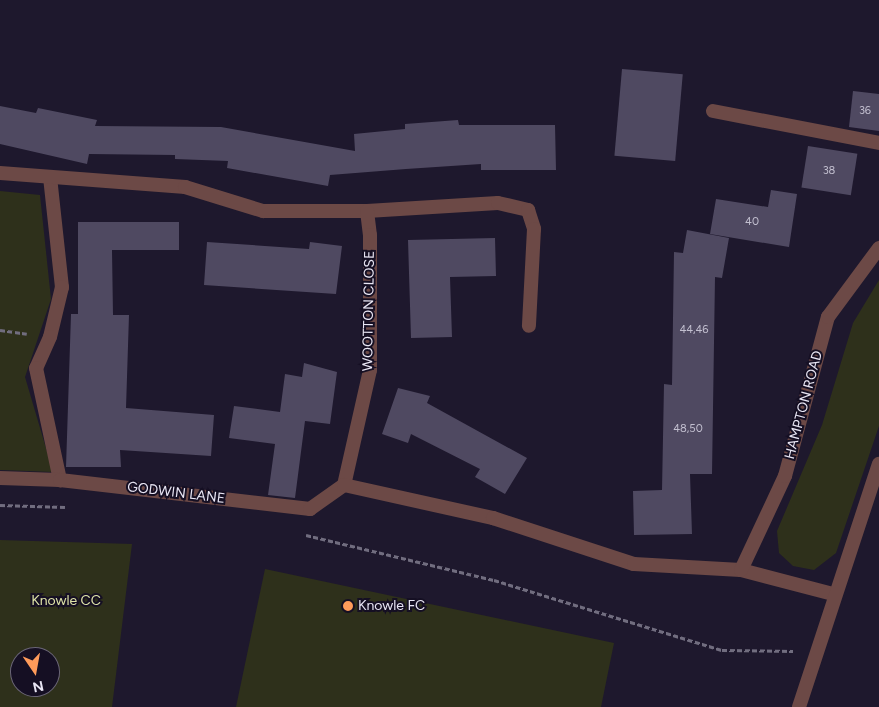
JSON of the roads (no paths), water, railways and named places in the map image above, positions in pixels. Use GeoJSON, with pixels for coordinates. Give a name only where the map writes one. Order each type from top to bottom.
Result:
{"type":"FeatureCollection","features":[{"type":"Feature","properties":{"kind":"street"},"geometry":{"type":"LineString","coordinates":[[713,111],[879,143]]}},
{"type":"Feature","properties":{"kind":"street"},"geometry":{"type":"LineString","coordinates":[[0,173],[185,187],[263,211],[366,211],[498,203],[528,210],[534,229],[528,326]]}},
{"type":"Feature","properties":{"kind":"street"},"geometry":{"type":"LineString","coordinates":[[50,177],[62,287],[50,337],[36,368],[60,480]]}},
{"type":"Feature","properties":{"kind":"street","name":"WOOTTON CLOSE"},"geometry":{"type":"LineString","coordinates":[[344,485],[370,370],[370,235],[366,211]]}},
{"type":"Feature","properties":{"kind":"street","name":"HAMPTON ROAD"},"geometry":{"type":"LineString","coordinates":[[741,570],[785,476],[828,317],[879,248]]}},
{"type":"Feature","properties":{"kind":"street"},"geometry":{"type":"LineString","coordinates":[[799,707],[834,594],[879,464]]}},
{"type":"Feature","properties":{"kind":"street","name":"GODWIN LANE"},"geometry":{"type":"LineString","coordinates":[[0,478],[60,480],[310,509],[344,485]]}},
{"type":"Feature","properties":{"kind":"street"},"geometry":{"type":"LineString","coordinates":[[344,485],[493,518],[634,564],[741,570],[834,594]]}},
{"type":"Feature","properties":{"kind":"place","name":"Knowle FC"},"geometry":{"type":"Point","coordinates":[348,606]}},
{"type":"Feature","properties":{"kind":"park label","name":"Knowle CC"},"geometry":{"type":"Point","coordinates":[66,601]}}]}
